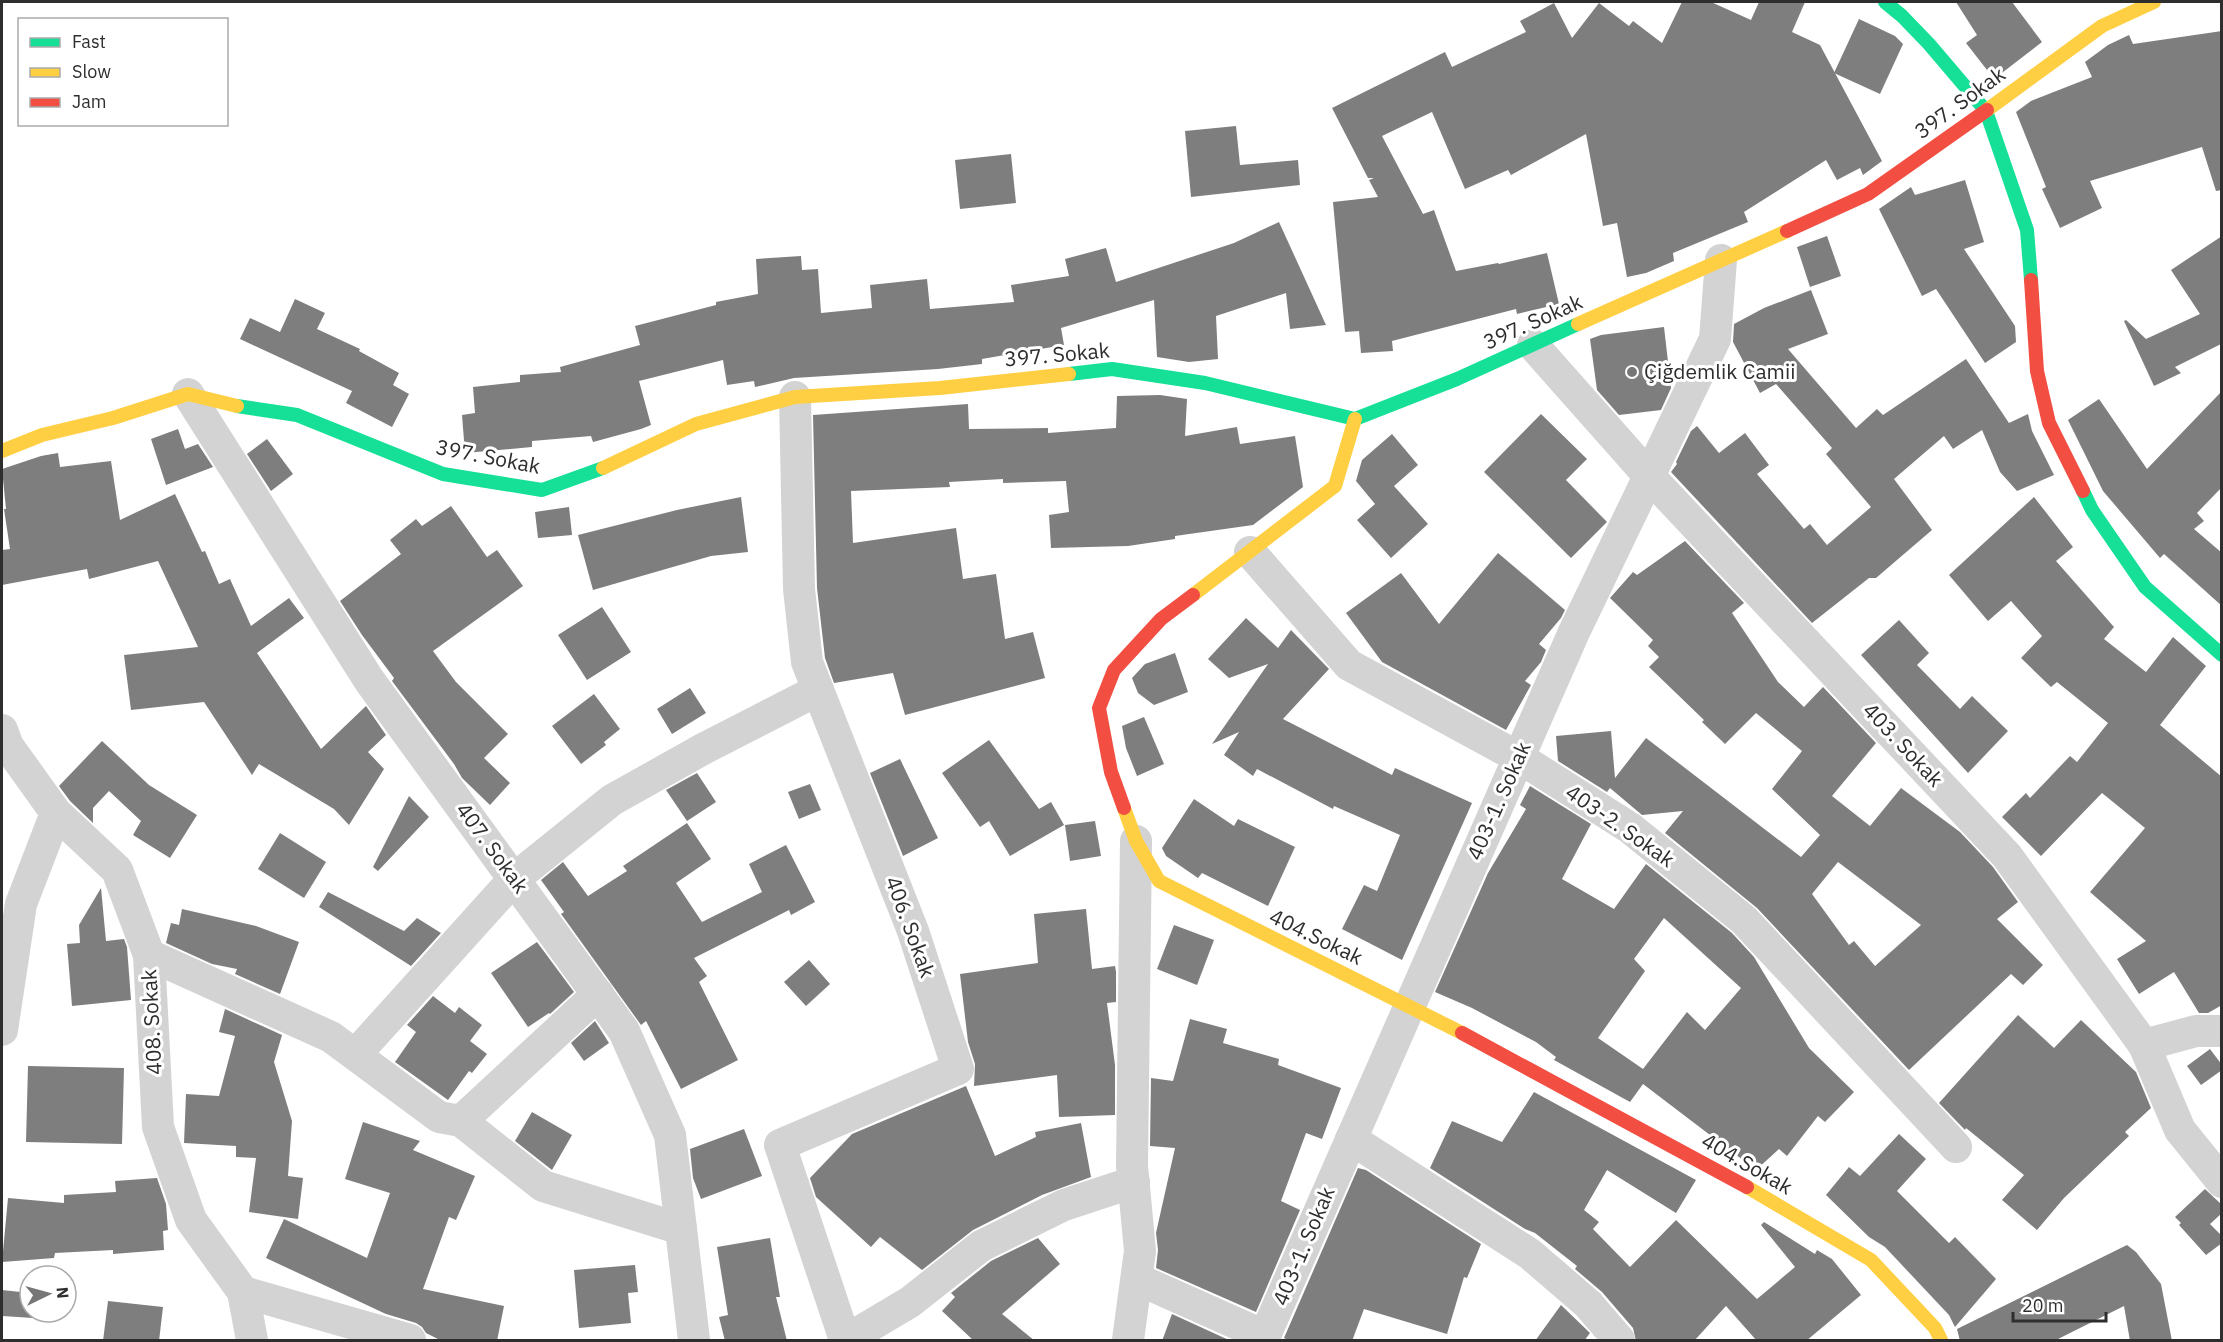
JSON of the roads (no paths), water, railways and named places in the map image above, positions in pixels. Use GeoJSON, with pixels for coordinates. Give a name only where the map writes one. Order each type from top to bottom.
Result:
{"type":"FeatureCollection","features":[{"type":"Feature","properties":{"kind":"street"},"geometry":{"type":"LineString","coordinates":[[1885,2],[1929,44],[1986,111],[2027,230],[2037,371],[2049,423],[2092,510],[2145,587],[2222,655]]}},
{"type":"Feature","properties":{"kind":"street","name":"397. Sokak"},"geometry":{"type":"LineString","coordinates":[[188,394],[220,403],[297,415],[442,474],[542,490],[587,475],[696,424],[795,397],[940,387],[1112,369],[1205,383],[1355,419],[1457,379],[1868,194],[2102,26],[2154,2]]}},
{"type":"Feature","properties":{"kind":"street","name":"403-1. Sokak"},"geometry":{"type":"LineString","coordinates":[[1264,1338],[1574,632],[1715,339],[1720,260]]}},
{"type":"Feature","properties":{"kind":"street","name":"403. Sokak"},"geometry":{"type":"LineString","coordinates":[[1533,345],[1649,476],[2007,856],[2144,1045],[2180,1130],[2222,1182]]}},
{"type":"Feature","properties":{"kind":"street"},"geometry":{"type":"LineString","coordinates":[[2,451],[42,435],[113,418],[188,394]]}},
{"type":"Feature","properties":{"kind":"street","name":"407. Sokak"},"geometry":{"type":"LineString","coordinates":[[188,394],[369,680],[624,1031],[670,1135],[694,1341]]}},
{"type":"Feature","properties":{"kind":"street","name":"406. Sokak"},"geometry":{"type":"LineString","coordinates":[[795,397],[799,589],[807,662],[913,931],[958,1069],[780,1145],[846,1341]]}},
{"type":"Feature","properties":{"kind":"street","name":"404.Sokak"},"geometry":{"type":"LineString","coordinates":[[1355,419],[1335,486],[1161,619],[1114,670],[1099,708],[1111,772],[1136,842],[1159,881],[1473,1038],[1721,1172],[1870,1260],[1935,1328],[1941,1341]]}},
{"type":"Feature","properties":{"kind":"street","name":"403-2. Sokak"},"geometry":{"type":"LineString","coordinates":[[1250,552],[1349,665],[1518,757],[1630,828],[1744,920],[1956,1147]]}},
{"type":"Feature","properties":{"kind":"street"},"geometry":{"type":"LineString","coordinates":[[356,1054],[514,879],[612,800],[703,748],[818,690]]}},
{"type":"Feature","properties":{"kind":"street","name":"408. Sokak"},"geometry":{"type":"LineString","coordinates":[[4,742],[56,813],[117,870],[149,955],[158,1127],[191,1220],[243,1292],[252,1341]]}},
{"type":"Feature","properties":{"kind":"street"},"geometry":{"type":"LineString","coordinates":[[2,1030],[21,904],[56,813]]}},
{"type":"Feature","properties":{"kind":"street"},"geometry":{"type":"LineString","coordinates":[[1128,1341],[1140,1251],[1132,1166],[1136,842]]}},
{"type":"Feature","properties":{"kind":"street"},"geometry":{"type":"LineString","coordinates":[[149,955],[331,1037],[439,1117],[461,1121],[543,1186],[681,1229]]}},
{"type":"Feature","properties":{"kind":"street"},"geometry":{"type":"LineString","coordinates":[[461,1121],[597,994]]}},
{"type":"Feature","properties":{"kind":"street"},"geometry":{"type":"LineString","coordinates":[[2144,1045],[2196,1030],[2222,1031]]}},
{"type":"Feature","properties":{"kind":"street"},"geometry":{"type":"LineString","coordinates":[[1351,1138],[1530,1254],[1588,1304],[1619,1341]]}},
{"type":"Feature","properties":{"kind":"street"},"geometry":{"type":"LineString","coordinates":[[846,1341],[910,1302],[981,1246],[1064,1205],[1134,1182]]}},
{"type":"Feature","properties":{"kind":"street"},"geometry":{"type":"LineString","coordinates":[[1137,1279],[1264,1338]]}},
{"type":"Feature","properties":{"kind":"street"},"geometry":{"type":"LineString","coordinates":[[243,1292],[410,1341]]}},
{"type":"Feature","properties":{"kind":"place","name":"Çiğdemlik Camii"},"geometry":{"type":"Point","coordinates":[1632,372]}}]}
